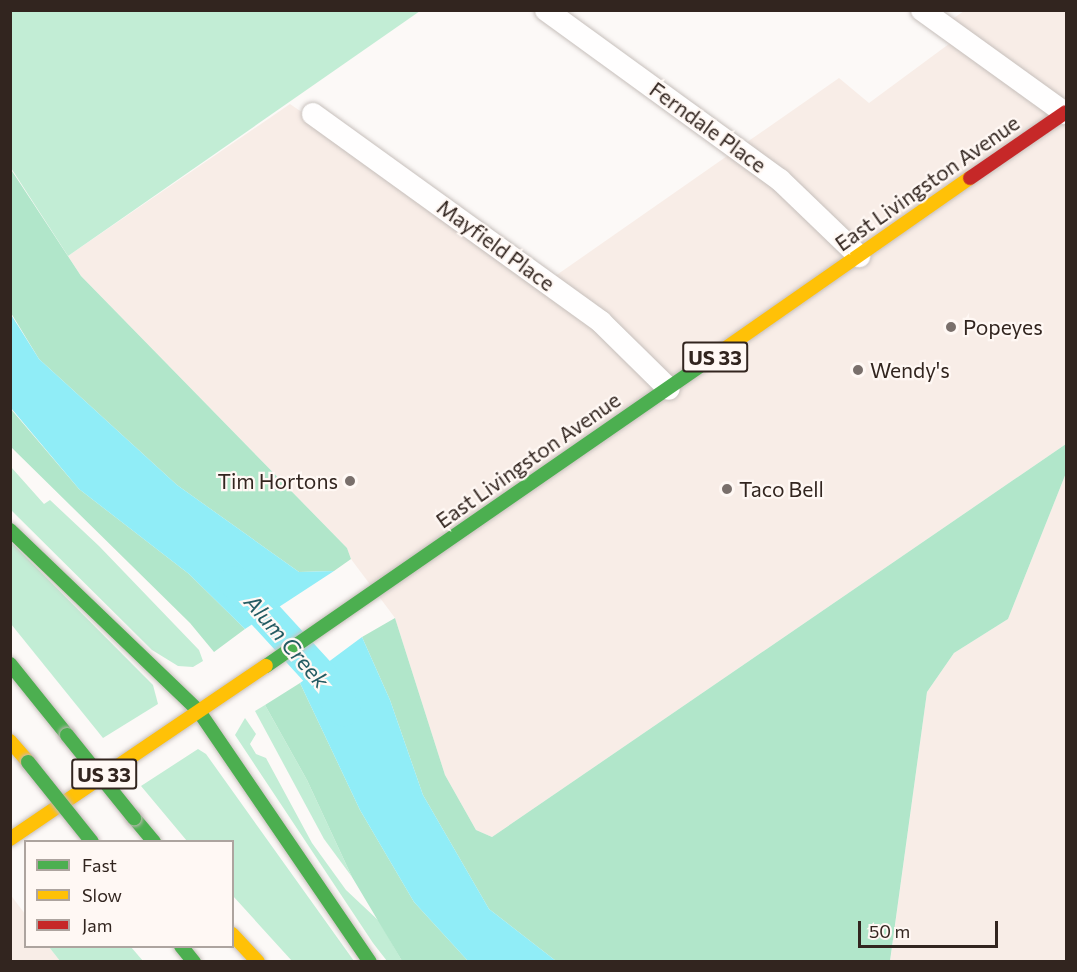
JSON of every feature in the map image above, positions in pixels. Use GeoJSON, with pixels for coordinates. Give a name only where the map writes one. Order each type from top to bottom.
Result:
{"type":"FeatureCollection","features":[{"type":"Feature","properties":{"kind":"main road","name":"East Livingston Avenue"},"geometry":{"type":"LineString","coordinates":[[10,838],[363,600],[1066,112]]}},
{"type":"Feature","properties":{"kind":"main road"},"geometry":{"type":"LineString","coordinates":[[10,530],[198,710],[370,962]]}},
{"type":"Feature","properties":{"kind":"main road"},"geometry":{"type":"LineString","coordinates":[[10,664],[152,840]]}},
{"type":"Feature","properties":{"kind":"main road"},"geometry":{"type":"LineString","coordinates":[[10,741],[90,840]]}},
{"type":"Feature","properties":{"kind":"main road"},"geometry":{"type":"LineString","coordinates":[[234,936],[258,962]]}},
{"type":"Feature","properties":{"kind":"main road"},"geometry":{"type":"LineString","coordinates":[[183,948],[194,962]]}},
{"type":"Feature","properties":{"kind":"street","name":"Ferndale Place"},"geometry":{"type":"LineString","coordinates":[[546,10],[780,180],[859,256]]}},
{"type":"Feature","properties":{"kind":"street"},"geometry":{"type":"LineString","coordinates":[[922,10],[1066,112]]}},
{"type":"Feature","properties":{"kind":"street","name":"Mayfield Place"},"geometry":{"type":"LineString","coordinates":[[313,114],[601,322],[669,389]]}},
{"type":"Feature","properties":{"kind":"shaded area"},"geometry":{"type":"Polygon","coordinates":[[[964,11],[1066,11],[1066,444],[492,837],[476,830],[445,775],[395,618],[351,559],[347,548],[81,276],[68,256],[290,104],[548,281],[839,78],[869,103],[957,38],[942,26],[964,11]]]}},
{"type":"Feature","properties":{"kind":"shaded area"},"geometry":{"type":"Polygon","coordinates":[[[1066,473],[1066,961],[890,962],[927,692],[954,653],[1008,619],[1066,473]]]}},
{"type":"Feature","properties":{"kind":"shaded area"},"geometry":{"type":"Polygon","coordinates":[[[10,894],[24,913],[24,948],[50,948],[60,961],[11,961],[10,894]]]}},
{"type":"Feature","properties":{"kind":"green space"},"geometry":{"type":"Polygon","coordinates":[[[10,11],[420,11],[68,256],[11,168],[10,11]]]}},
{"type":"Feature","properties":{"kind":"green space"},"geometry":{"type":"Polygon","coordinates":[[[10,168],[81,276],[347,548],[351,559],[334,571],[299,572],[177,485],[39,359],[11,313],[10,168]]]}},
{"type":"Feature","properties":{"kind":"green space"},"geometry":{"type":"Polygon","coordinates":[[[10,408],[79,489],[189,574],[245,629],[214,652],[190,623],[11,447],[10,408]]]}},
{"type":"Feature","properties":{"kind":"green space"},"geometry":{"type":"Polygon","coordinates":[[[1066,444],[1066,473],[1008,619],[954,653],[927,692],[890,961],[556,961],[489,909],[423,795],[390,700],[362,637],[395,618],[445,775],[476,830],[492,837],[1066,444]]]}},
{"type":"Feature","properties":{"kind":"green space"},"geometry":{"type":"Polygon","coordinates":[[[11,467],[44,504],[50,500],[99,546],[199,650],[203,661],[193,667],[178,666],[152,650],[11,510],[11,467]]]}},
{"type":"Feature","properties":{"kind":"green space"},"geometry":{"type":"Polygon","coordinates":[[[10,541],[153,685],[158,704],[103,738],[11,624],[10,541]]]}},
{"type":"Feature","properties":{"kind":"green space"},"geometry":{"type":"Polygon","coordinates":[[[300,683],[360,810],[414,902],[468,961],[402,961],[352,877],[307,780],[265,705],[300,683]]]}},
{"type":"Feature","properties":{"kind":"green space"},"geometry":{"type":"Polygon","coordinates":[[[265,705],[307,780],[352,877],[324,839],[255,711],[265,705]]]}},
{"type":"Feature","properties":{"kind":"green space"},"geometry":{"type":"Polygon","coordinates":[[[245,718],[256,734],[250,744],[256,754],[266,758],[312,843],[346,890],[379,921],[402,961],[387,961],[373,943],[235,735],[245,718]]]}},
{"type":"Feature","properties":{"kind":"green space"},"geometry":{"type":"Polygon","coordinates":[[[198,749],[206,754],[354,961],[292,961],[234,897],[234,840],[186,840],[141,786],[198,749]]]}},
{"type":"Feature","properties":{"kind":"green space"},"geometry":{"type":"Polygon","coordinates":[[[50,948],[132,948],[143,961],[60,961],[50,948]]]}},
{"type":"Feature","properties":{"kind":"water"},"geometry":{"type":"Polygon","coordinates":[[[10,313],[39,359],[177,485],[299,572],[334,571],[245,629],[189,574],[79,489],[11,408],[10,313]]]}},
{"type":"Feature","properties":{"kind":"water"},"geometry":{"type":"Polygon","coordinates":[[[362,637],[390,700],[423,795],[489,909],[556,961],[468,961],[414,902],[360,810],[300,683],[362,637]]]}},
{"type":"Feature","properties":{"kind":"waterway","name":"Alum Creek"},"geometry":{"type":"LineString","coordinates":[[235,582],[321,676],[343,709]]}},
{"type":"Feature","properties":{"kind":"traffic: fast"},"geometry":{"type":"LineString","coordinates":[[266,666],[716,355]]}},
{"type":"Feature","properties":{"kind":"traffic: fast"},"geometry":{"type":"LineString","coordinates":[[10,530],[198,710],[370,962]]}},
{"type":"Feature","properties":{"kind":"traffic: fast"},"geometry":{"type":"LineString","coordinates":[[10,664],[67,735]]}},
{"type":"Feature","properties":{"kind":"traffic: fast"},"geometry":{"type":"LineString","coordinates":[[67,735],[134,818]]}},
{"type":"Feature","properties":{"kind":"traffic: fast"},"geometry":{"type":"LineString","coordinates":[[28,762],[90,840]]}},
{"type":"Feature","properties":{"kind":"traffic: fast"},"geometry":{"type":"LineString","coordinates":[[134,818],[152,840]]}},
{"type":"Feature","properties":{"kind":"traffic: fast"},"geometry":{"type":"LineString","coordinates":[[183,948],[194,962]]}},
{"type":"Feature","properties":{"kind":"traffic: slow"},"geometry":{"type":"LineString","coordinates":[[716,355],[970,178]]}},
{"type":"Feature","properties":{"kind":"traffic: slow"},"geometry":{"type":"LineString","coordinates":[[10,839],[266,666]]}},
{"type":"Feature","properties":{"kind":"traffic: slow"},"geometry":{"type":"LineString","coordinates":[[10,741],[28,762]]}},
{"type":"Feature","properties":{"kind":"traffic: slow"},"geometry":{"type":"LineString","coordinates":[[234,936],[258,962]]}},
{"type":"Feature","properties":{"kind":"traffic: jam"},"geometry":{"type":"LineString","coordinates":[[970,178],[1066,112]]}},
{"type":"Feature","properties":{"kind":"place","name":"Popeyes"},"geometry":{"type":"Point","coordinates":[951,327]}},
{"type":"Feature","properties":{"kind":"place","name":"Wendy's"},"geometry":{"type":"Point","coordinates":[858,370]}},
{"type":"Feature","properties":{"kind":"place","name":"Tim Hortons"},"geometry":{"type":"Point","coordinates":[350,481]}},
{"type":"Feature","properties":{"kind":"place","name":"Taco Bell"},"geometry":{"type":"Point","coordinates":[727,489]}}]}
